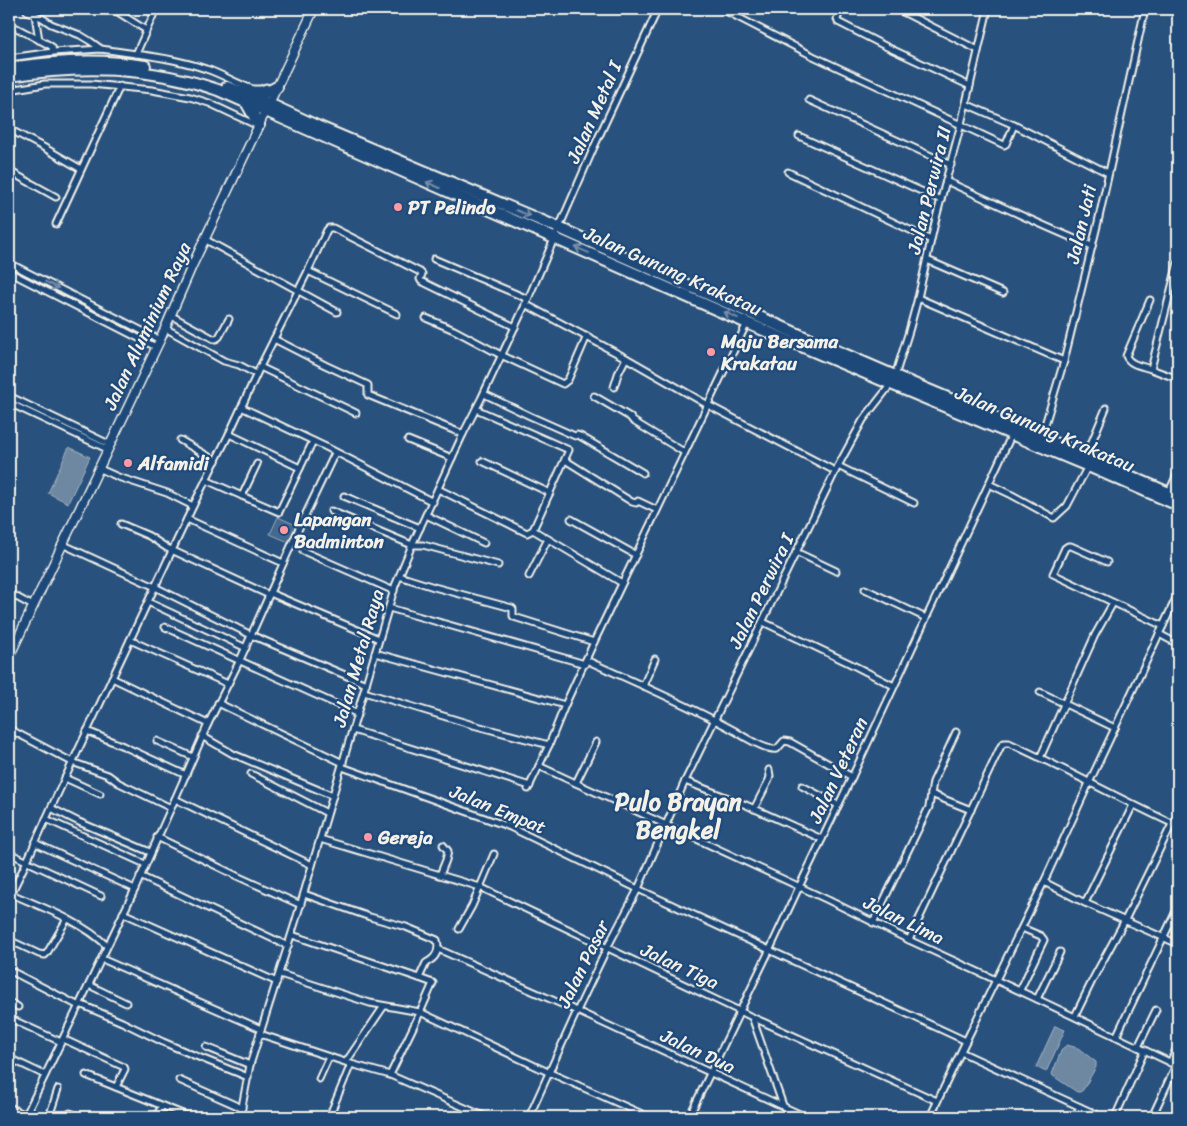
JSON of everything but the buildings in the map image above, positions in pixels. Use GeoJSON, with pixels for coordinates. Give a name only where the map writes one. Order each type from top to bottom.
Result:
{"type":"FeatureCollection","features":[{"type":"Feature","properties":{"kind":"highway"},"geometry":{"type":"LineString","coordinates":[[9,68],[57,62],[88,61],[130,64],[169,70],[213,82],[268,107]]}},
{"type":"Feature","properties":{"kind":"highway"},"geometry":{"type":"LineString","coordinates":[[9,76],[57,69],[112,69],[146,72],[194,82],[249,99],[262,94],[279,82]]}},
{"type":"Feature","properties":{"kind":"highway"},"geometry":{"type":"LineString","coordinates":[[249,99],[259,126]]}},
{"type":"Feature","properties":{"kind":"highway","name":"Jalan Gunung Krakatau"},"geometry":{"type":"LineString","coordinates":[[268,107],[559,228],[1012,434],[1040,441]]}},
{"type":"Feature","properties":{"kind":"highway","name":"Jalan Gunung Krakatau"},"geometry":{"type":"LineString","coordinates":[[268,107],[747,323],[893,380],[1040,441],[1171,497],[1178,505]]}},
{"type":"Feature","properties":{"kind":"main road","name":"Jalan Aluminium Raya"},"geometry":{"type":"LineString","coordinates":[[9,657],[314,9]]}},
{"type":"Feature","properties":{"kind":"street"},"geometry":{"type":"LineString","coordinates":[[113,9],[146,30]]}},
{"type":"Feature","properties":{"kind":"street"},"geometry":{"type":"LineString","coordinates":[[136,54],[156,9]]}},
{"type":"Feature","properties":{"kind":"street","name":"Jalan Metal I"},"geometry":{"type":"LineString","coordinates":[[559,228],[658,9]]}},
{"type":"Feature","properties":{"kind":"street"},"geometry":{"type":"LineString","coordinates":[[722,9],[811,55],[1004,145],[1014,125]]}},
{"type":"Feature","properties":{"kind":"street"},"geometry":{"type":"LineString","coordinates":[[841,9],[837,19],[838,22],[970,86]]}},
{"type":"Feature","properties":{"kind":"street"},"geometry":{"type":"LineString","coordinates":[[897,9],[978,50]]}},
{"type":"Feature","properties":{"kind":"street","name":"Jalan Perwira II"},"geometry":{"type":"LineString","coordinates":[[893,380],[918,298],[966,104],[987,9]]}},
{"type":"Feature","properties":{"kind":"street","name":"Jalan Jati"},"geometry":{"type":"LineString","coordinates":[[1040,441],[1064,361],[1146,9]]}},
{"type":"Feature","properties":{"kind":"street"},"geometry":{"type":"LineString","coordinates":[[28,11],[51,24],[90,41],[102,49]]}},
{"type":"Feature","properties":{"kind":"street"},"geometry":{"type":"LineString","coordinates":[[35,15],[39,40]]}},
{"type":"Feature","properties":{"kind":"street"},"geometry":{"type":"LineString","coordinates":[[9,24],[51,46],[53,52]]}},
{"type":"Feature","properties":{"kind":"street"},"geometry":{"type":"LineString","coordinates":[[9,58],[53,52],[102,49],[160,57],[191,64],[253,89],[261,89],[279,82]]}},
{"type":"Feature","properties":{"kind":"street"},"geometry":{"type":"LineString","coordinates":[[9,90],[45,84],[92,84],[159,91],[209,103],[259,126]]}},
{"type":"Feature","properties":{"kind":"street"},"geometry":{"type":"LineString","coordinates":[[56,224],[120,86]]}},
{"type":"Feature","properties":{"kind":"street"},"geometry":{"type":"LineString","coordinates":[[809,100],[951,165]]}},
{"type":"Feature","properties":{"kind":"street"},"geometry":{"type":"LineString","coordinates":[[966,104],[1014,125],[1108,173]]}},
{"type":"Feature","properties":{"kind":"street"},"geometry":{"type":"LineString","coordinates":[[9,129],[81,169]]}},
{"type":"Feature","properties":{"kind":"street"},"geometry":{"type":"LineString","coordinates":[[799,136],[941,200]]}},
{"type":"Feature","properties":{"kind":"street"},"geometry":{"type":"LineString","coordinates":[[9,171],[56,196]]}},
{"type":"Feature","properties":{"kind":"street"},"geometry":{"type":"LineString","coordinates":[[788,172],[931,240]]}},
{"type":"Feature","properties":{"kind":"street"},"geometry":{"type":"LineString","coordinates":[[946,181],[1033,222],[1092,246]]}},
{"type":"Feature","properties":{"kind":"street"},"geometry":{"type":"LineString","coordinates":[[107,946],[97,937],[67,919],[9,895],[27,861],[256,374],[327,230],[332,227],[420,272],[422,274],[421,281],[514,327]]}},
{"type":"Feature","properties":{"kind":"street","name":"Jalan Metal Raya"},"geometry":{"type":"LineString","coordinates":[[240,1117],[250,1064],[292,935],[399,576],[559,228]]}},
{"type":"Feature","properties":{"kind":"street"},"geometry":{"type":"LineString","coordinates":[[206,240],[337,312]]}},
{"type":"Feature","properties":{"kind":"street"},"geometry":{"type":"LineString","coordinates":[[434,259],[526,302],[708,405],[835,472]]}},
{"type":"Feature","properties":{"kind":"street"},"geometry":{"type":"LineString","coordinates":[[927,260],[1003,293]]}},
{"type":"Feature","properties":{"kind":"street"},"geometry":{"type":"LineString","coordinates":[[9,262],[126,322],[158,343]]}},
{"type":"Feature","properties":{"kind":"street"},"geometry":{"type":"LineString","coordinates":[[1151,369],[1178,262]]}},
{"type":"Feature","properties":{"kind":"street"},"geometry":{"type":"LineString","coordinates":[[15,266],[10,272],[20,278],[122,330],[158,343]]}},
{"type":"Feature","properties":{"kind":"street"},"geometry":{"type":"LineString","coordinates":[[20,278],[24,270]]}},
{"type":"Feature","properties":{"kind":"street"},"geometry":{"type":"LineString","coordinates":[[308,271],[397,314]]}},
{"type":"Feature","properties":{"kind":"street"},"geometry":{"type":"LineString","coordinates":[[918,298],[1064,361]]}},
{"type":"Feature","properties":{"kind":"street"},"geometry":{"type":"LineString","coordinates":[[1150,300],[1126,356],[1127,359],[1133,364],[1178,379]]}},
{"type":"Feature","properties":{"kind":"street"},"geometry":{"type":"LineString","coordinates":[[170,315],[214,339],[219,337],[229,319]]}},
{"type":"Feature","properties":{"kind":"street"},"geometry":{"type":"LineString","coordinates":[[426,318],[563,384],[568,380],[587,336]]}},
{"type":"Feature","properties":{"kind":"street"},"geometry":{"type":"LineString","coordinates":[[122,330],[126,322]]}},
{"type":"Feature","properties":{"kind":"street"},"geometry":{"type":"LineString","coordinates":[[353,730],[529,787],[594,642],[747,323]]}},
{"type":"Feature","properties":{"kind":"street"},"geometry":{"type":"LineString","coordinates":[[165,328],[224,361],[240,365],[256,374]]}},
{"type":"Feature","properties":{"kind":"street"},"geometry":{"type":"LineString","coordinates":[[274,339],[324,365],[367,384],[369,387],[368,394],[463,434]]}},
{"type":"Feature","properties":{"kind":"street"},"geometry":{"type":"LineString","coordinates":[[614,387],[626,358]]}},
{"type":"Feature","properties":{"kind":"street"},"geometry":{"type":"LineString","coordinates":[[260,367],[356,414]]}},
{"type":"Feature","properties":{"kind":"street","name":"Jalan Perwira I"},"geometry":{"type":"LineString","coordinates":[[666,825],[685,781],[838,466],[863,420],[893,380]]}},
{"type":"Feature","properties":{"kind":"street"},"geometry":{"type":"LineString","coordinates":[[484,394],[575,436],[580,436],[642,473]]}},
{"type":"Feature","properties":{"kind":"street"},"geometry":{"type":"LineString","coordinates":[[9,396],[108,447]]}},
{"type":"Feature","properties":{"kind":"street"},"geometry":{"type":"LineString","coordinates":[[594,396],[684,452]]}},
{"type":"Feature","properties":{"kind":"street"},"geometry":{"type":"LineString","coordinates":[[9,403],[108,447]]}},
{"type":"Feature","properties":{"kind":"street"},"geometry":{"type":"LineString","coordinates":[[241,407],[433,502]]}},
{"type":"Feature","properties":{"kind":"street"},"geometry":{"type":"LineString","coordinates":[[989,484],[1054,518],[1067,506],[1087,461],[1106,408]]}},
{"type":"Feature","properties":{"kind":"street"},"geometry":{"type":"LineString","coordinates":[[438,489],[527,533],[533,530],[569,450],[476,409]]}},
{"type":"Feature","properties":{"kind":"street"},"geometry":{"type":"LineString","coordinates":[[229,434],[300,468]]}},
{"type":"Feature","properties":{"kind":"street","name":"Jalan Veteran"},"geometry":{"type":"LineString","coordinates":[[689,1117],[770,949],[798,886],[852,777],[1012,434]]}},
{"type":"Feature","properties":{"kind":"street"},"geometry":{"type":"LineString","coordinates":[[180,440],[216,461]]}},
{"type":"Feature","properties":{"kind":"street"},"geometry":{"type":"LineString","coordinates":[[408,440],[452,458]]}},
{"type":"Feature","properties":{"kind":"street"},"geometry":{"type":"LineString","coordinates":[[206,480],[279,512],[313,442]]}},
{"type":"Feature","properties":{"kind":"street"},"geometry":{"type":"LineString","coordinates":[[9,1107],[25,1116],[102,959],[172,808],[202,736],[246,648],[335,453]]}},
{"type":"Feature","properties":{"kind":"street"},"geometry":{"type":"LineString","coordinates":[[565,460],[632,502],[636,503],[638,501],[657,510]]}},
{"type":"Feature","properties":{"kind":"street"},"geometry":{"type":"LineString","coordinates":[[482,461],[550,493]]}},
{"type":"Feature","properties":{"kind":"street"},"geometry":{"type":"LineString","coordinates":[[242,496],[257,464]]}},
{"type":"Feature","properties":{"kind":"street"},"geometry":{"type":"LineString","coordinates":[[838,466],[914,503]]}},
{"type":"Feature","properties":{"kind":"street"},"geometry":{"type":"LineString","coordinates":[[98,468],[132,482],[167,493],[193,506]]}},
{"type":"Feature","properties":{"kind":"street"},"geometry":{"type":"LineString","coordinates":[[1171,497],[1178,472]]}},
{"type":"Feature","properties":{"kind":"street"},"geometry":{"type":"LineString","coordinates":[[344,496],[420,528]]}},
{"type":"Feature","properties":{"kind":"street"},"geometry":{"type":"LineString","coordinates":[[331,511],[412,545],[423,544],[498,565]]}},
{"type":"Feature","properties":{"kind":"street"},"geometry":{"type":"LineString","coordinates":[[426,515],[484,543]]}},
{"type":"Feature","properties":{"kind":"street"},"geometry":{"type":"LineString","coordinates":[[188,519],[284,563]]}},
{"type":"Feature","properties":{"kind":"street"},"geometry":{"type":"LineString","coordinates":[[571,519],[636,555]]}},
{"type":"Feature","properties":{"kind":"street"},"geometry":{"type":"LineString","coordinates":[[121,524],[149,536],[162,546],[270,594],[379,639]]}},
{"type":"Feature","properties":{"kind":"street"},"geometry":{"type":"LineString","coordinates":[[533,530],[622,583]]}},
{"type":"Feature","properties":{"kind":"street"},"geometry":{"type":"LineString","coordinates":[[529,576],[548,539]]}},
{"type":"Feature","properties":{"kind":"street"},"geometry":{"type":"LineString","coordinates":[[62,544],[251,635],[366,684]]}},
{"type":"Feature","properties":{"kind":"street"},"geometry":{"type":"LineString","coordinates":[[1107,562],[1068,546],[1065,548],[1053,574],[1163,626]]}},
{"type":"Feature","properties":{"kind":"street"},"geometry":{"type":"LineString","coordinates":[[303,551],[394,591]]}},
{"type":"Feature","properties":{"kind":"street"},"geometry":{"type":"LineString","coordinates":[[796,552],[836,571]]}},
{"type":"Feature","properties":{"kind":"street"},"geometry":{"type":"LineString","coordinates":[[399,576],[512,608],[514,617],[594,642]]}},
{"type":"Feature","properties":{"kind":"street"},"geometry":{"type":"LineString","coordinates":[[865,588],[926,618]]}},
{"type":"Feature","properties":{"kind":"street"},"geometry":{"type":"LineString","coordinates":[[9,593],[33,606]]}},
{"type":"Feature","properties":{"kind":"street"},"geometry":{"type":"LineString","coordinates":[[930,1117],[1044,882],[1088,783],[1178,594]]}},
{"type":"Feature","properties":{"kind":"street"},"geometry":{"type":"LineString","coordinates":[[148,602],[246,648]]}},
{"type":"Feature","properties":{"kind":"street"},"geometry":{"type":"LineString","coordinates":[[1040,758],[1094,635],[1113,603]]}},
{"type":"Feature","properties":{"kind":"street"},"geometry":{"type":"LineString","coordinates":[[389,608],[585,662],[643,686],[774,750],[784,741],[790,742],[852,777]]}},
{"type":"Feature","properties":{"kind":"street"},"geometry":{"type":"LineString","coordinates":[[763,622],[894,686]]}},
{"type":"Feature","properties":{"kind":"street"},"geometry":{"type":"LineString","coordinates":[[165,627],[358,714]]}},
{"type":"Feature","properties":{"kind":"street"},"geometry":{"type":"LineString","coordinates":[[1159,634],[1178,644]]}},
{"type":"Feature","properties":{"kind":"street"},"geometry":{"type":"LineString","coordinates":[[130,640],[228,684]]}},
{"type":"Feature","properties":{"kind":"street"},"geometry":{"type":"LineString","coordinates":[[375,653],[565,705]]}},
{"type":"Feature","properties":{"kind":"street"},"geometry":{"type":"LineString","coordinates":[[643,686],[655,659]]}},
{"type":"Feature","properties":{"kind":"street"},"geometry":{"type":"LineString","coordinates":[[112,678],[208,724]]}},
{"type":"Feature","properties":{"kind":"street"},"geometry":{"type":"LineString","coordinates":[[364,692],[549,745]]}},
{"type":"Feature","properties":{"kind":"street"},"geometry":{"type":"LineString","coordinates":[[1040,692],[1115,728]]}},
{"type":"Feature","properties":{"kind":"street","name":"Jalan Empat"},"geometry":{"type":"LineString","coordinates":[[218,703],[342,765],[510,827],[638,889],[966,1041]]}},
{"type":"Feature","properties":{"kind":"street"},"geometry":{"type":"LineString","coordinates":[[9,729],[72,762],[108,775],[119,783],[172,808]]}},
{"type":"Feature","properties":{"kind":"street"},"geometry":{"type":"LineString","coordinates":[[87,731],[186,775]]}},
{"type":"Feature","properties":{"kind":"street"},"geometry":{"type":"LineString","coordinates":[[873,923],[929,807],[933,782],[956,732]]}},
{"type":"Feature","properties":{"kind":"street"},"geometry":{"type":"LineString","coordinates":[[202,736],[232,754],[332,796]]}},
{"type":"Feature","properties":{"kind":"street"},"geometry":{"type":"LineString","coordinates":[[157,741],[193,757]]}},
{"type":"Feature","properties":{"kind":"street"},"geometry":{"type":"LineString","coordinates":[[576,783],[596,742]]}},
{"type":"Feature","properties":{"kind":"street"},"geometry":{"type":"LineString","coordinates":[[909,940],[1003,744],[1008,743],[1178,826]]}},
{"type":"Feature","properties":{"kind":"street","name":"Jalan Lima"},"geometry":{"type":"LineString","coordinates":[[539,766],[828,900],[909,940],[1020,990],[1175,1065]]}},
{"type":"Feature","properties":{"kind":"street"},"geometry":{"type":"LineString","coordinates":[[267,782],[272,770]]}},
{"type":"Feature","properties":{"kind":"street"},"geometry":{"type":"LineString","coordinates":[[754,809],[769,780],[769,770]]}},
{"type":"Feature","properties":{"kind":"street"},"geometry":{"type":"LineString","coordinates":[[251,774],[327,814]]}},
{"type":"Feature","properties":{"kind":"street"},"geometry":{"type":"LineString","coordinates":[[65,778],[100,794]]}},
{"type":"Feature","properties":{"kind":"street"},"geometry":{"type":"LineString","coordinates":[[685,781],[822,839]]}},
{"type":"Feature","properties":{"kind":"street"},"geometry":{"type":"LineString","coordinates":[[802,786],[838,805]]}},
{"type":"Feature","properties":{"kind":"street"},"geometry":{"type":"LineString","coordinates":[[931,794],[971,810]]}},
{"type":"Feature","properties":{"kind":"street"},"geometry":{"type":"LineString","coordinates":[[176,799],[312,865]]}},
{"type":"Feature","properties":{"kind":"street"},"geometry":{"type":"LineString","coordinates":[[1086,902],[1133,805]]}},
{"type":"Feature","properties":{"kind":"street"},"geometry":{"type":"LineString","coordinates":[[51,808],[150,852]]}},
{"type":"Feature","properties":{"kind":"street"},"geometry":{"type":"LineString","coordinates":[[46,819],[145,864]]}},
{"type":"Feature","properties":{"kind":"street"},"geometry":{"type":"LineString","coordinates":[[1075,1016],[1094,977],[1126,920],[1172,824]]}},
{"type":"Feature","properties":{"kind":"street","name":"Jalan Pasar"},"geometry":{"type":"LineString","coordinates":[[529,1117],[548,1072],[607,948],[638,889],[666,825]]}},
{"type":"Feature","properties":{"kind":"street"},"geometry":{"type":"LineString","coordinates":[[157,837],[301,905]]}},
{"type":"Feature","properties":{"kind":"street","name":"Jalan Tiga"},"geometry":{"type":"LineString","coordinates":[[320,839],[480,887],[937,1101]]}},
{"type":"Feature","properties":{"kind":"street"},"geometry":{"type":"LineString","coordinates":[[35,843],[134,888]]}},
{"type":"Feature","properties":{"kind":"street"},"geometry":{"type":"LineString","coordinates":[[440,876],[448,851],[443,845]]}},
{"type":"Feature","properties":{"kind":"street"},"geometry":{"type":"LineString","coordinates":[[9,853],[101,896]]}},
{"type":"Feature","properties":{"kind":"street"},"geometry":{"type":"LineString","coordinates":[[460,928],[494,854]]}},
{"type":"Feature","properties":{"kind":"street"},"geometry":{"type":"LineString","coordinates":[[140,876],[288,946]]}},
{"type":"Feature","properties":{"kind":"street"},"geometry":{"type":"LineString","coordinates":[[1044,882],[1178,944]]}},
{"type":"Feature","properties":{"kind":"street"},"geometry":{"type":"LineString","coordinates":[[304,894],[370,917],[406,927],[437,940],[438,949],[435,957],[426,963],[419,978]]}},
{"type":"Feature","properties":{"kind":"street"},"geometry":{"type":"LineString","coordinates":[[1116,1037],[1178,907]]}},
{"type":"Feature","properties":{"kind":"street"},"geometry":{"type":"LineString","coordinates":[[123,913],[277,982]]}},
{"type":"Feature","properties":{"kind":"street"},"geometry":{"type":"LineString","coordinates":[[9,940],[45,955],[67,919]]}},
{"type":"Feature","properties":{"kind":"street"},"geometry":{"type":"LineString","coordinates":[[1020,990],[1044,941],[1041,936],[1022,928]]}},
{"type":"Feature","properties":{"kind":"street"},"geometry":{"type":"LineString","coordinates":[[292,935],[433,984],[390,1075]]}},
{"type":"Feature","properties":{"kind":"street","name":"Jalan Dua"},"geometry":{"type":"LineString","coordinates":[[438,949],[806,1117]]}},
{"type":"Feature","properties":{"kind":"street"},"geometry":{"type":"LineString","coordinates":[[1038,999],[1060,952]]}},
{"type":"Feature","properties":{"kind":"street"},"geometry":{"type":"LineString","coordinates":[[102,959],[260,1031],[329,1057],[390,1075],[486,1117]]}},
{"type":"Feature","properties":{"kind":"street"},"geometry":{"type":"LineString","coordinates":[[9,970],[79,1005],[248,1077]]}},
{"type":"Feature","properties":{"kind":"street"},"geometry":{"type":"LineString","coordinates":[[280,974],[370,1003],[420,1012],[649,1117]]}},
{"type":"Feature","properties":{"kind":"street"},"geometry":{"type":"LineString","coordinates":[[89,985],[126,1003]]}},
{"type":"Feature","properties":{"kind":"street"},"geometry":{"type":"LineString","coordinates":[[9,1002],[18,1007]]}},
{"type":"Feature","properties":{"kind":"street"},"geometry":{"type":"LineString","coordinates":[[329,1117],[349,1063],[384,1006]]}},
{"type":"Feature","properties":{"kind":"street"},"geometry":{"type":"LineString","coordinates":[[1138,1047],[1156,1010]]}},
{"type":"Feature","properties":{"kind":"street"},"geometry":{"type":"LineString","coordinates":[[752,1016],[788,1117]]}},
{"type":"Feature","properties":{"kind":"street"},"geometry":{"type":"LineString","coordinates":[[9,1018],[124,1067],[125,1069],[116,1088]]}},
{"type":"Feature","properties":{"kind":"street"},"geometry":{"type":"LineString","coordinates":[[1152,1117],[1175,1065],[1178,1045]]}},
{"type":"Feature","properties":{"kind":"street"},"geometry":{"type":"LineString","coordinates":[[206,1047],[250,1064]]}},
{"type":"Feature","properties":{"kind":"street"},"geometry":{"type":"LineString","coordinates":[[1115,1117],[1145,1050]]}},
{"type":"Feature","properties":{"kind":"street"},"geometry":{"type":"LineString","coordinates":[[961,1052],[1102,1117]]}},
{"type":"Feature","properties":{"kind":"street"},"geometry":{"type":"LineString","coordinates":[[319,1079],[329,1057]]}},
{"type":"Feature","properties":{"kind":"street"},"geometry":{"type":"LineString","coordinates":[[9,1058],[45,1075]]}},
{"type":"Feature","properties":{"kind":"street"},"geometry":{"type":"LineString","coordinates":[[86,1075],[190,1117]]}},
{"type":"Feature","properties":{"kind":"street"},"geometry":{"type":"LineString","coordinates":[[179,1080],[242,1108]]}},
{"type":"Feature","properties":{"kind":"street"},"geometry":{"type":"LineString","coordinates":[[49,1117],[58,1089]]}},
{"type":"Feature","properties":{"kind":"street"},"geometry":{"type":"LineString","coordinates":[[156,1117],[162,1106]]}},
{"type":"Feature","properties":{"kind":"street"},"geometry":{"type":"LineString","coordinates":[[1075,1117],[1080,1107]]}},
{"type":"Feature","properties":{"kind":"street"},"geometry":{"type":"LineString","coordinates":[[70,1113],[81,1117]]}},
{"type":"Feature","properties":{"kind":"shaded area"},"geometry":{"type":"Polygon","coordinates":[[[69,447],[90,457],[68,503],[48,493],[69,447]]]}},
{"type":"Feature","properties":{"kind":"shaded area","name":"Lapangan Badminton"},"geometry":{"type":"Polygon","coordinates":[[[278,517],[298,526],[291,543],[270,534],[278,517]]]}},
{"type":"Feature","properties":{"kind":"shaded area"},"geometry":{"type":"Polygon","coordinates":[[[1055,1026],[1065,1030],[1046,1072],[1036,1067],[1055,1026]]]}},
{"type":"Feature","properties":{"kind":"shaded area"},"geometry":{"type":"Polygon","coordinates":[[[1067,1045],[1078,1048],[1096,1062],[1096,1067],[1080,1092],[1077,1092],[1052,1074],[1061,1051],[1067,1045]]]}},
{"type":"Feature","properties":{"kind":"tunnel"},"geometry":{"type":"LineString","coordinates":[[294,547],[303,551]]}},
{"type":"Feature","properties":{"kind":"place","name":"PT Pelindo"},"geometry":{"type":"Point","coordinates":[398,207]}},
{"type":"Feature","properties":{"kind":"place","name":"Maju Bersama Krakatau"},"geometry":{"type":"Point","coordinates":[711,352]}},
{"type":"Feature","properties":{"kind":"place","name":"Alfamidi"},"geometry":{"type":"Point","coordinates":[128,463]}},
{"type":"Feature","properties":{"kind":"place","name":"Lapangan Badminton"},"geometry":{"type":"Point","coordinates":[284,530]}},
{"type":"Feature","properties":{"kind":"place","name":"Gereja"},"geometry":{"type":"Point","coordinates":[368,837]}},
{"type":"Feature","properties":{"kind":"district","name":"Pulo Brayan Bengkel"},"geometry":{"type":"Point","coordinates":[678,816]}}]}
